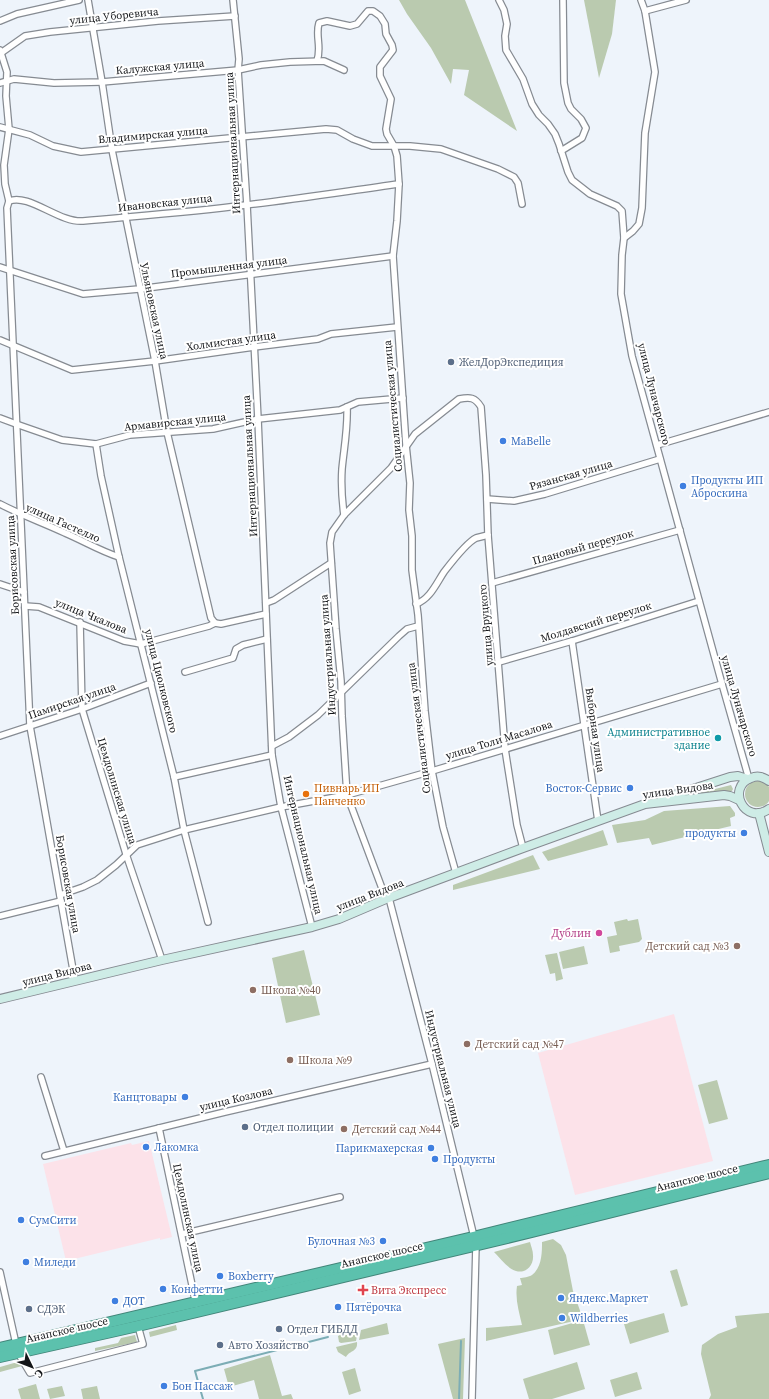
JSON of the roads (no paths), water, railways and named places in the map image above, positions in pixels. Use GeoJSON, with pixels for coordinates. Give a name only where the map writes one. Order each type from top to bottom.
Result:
{"type":"FeatureCollection","features":[{"type":"Feature","properties":{"kind":"highway","name":"Анапское шоссе"},"geometry":{"type":"LineString","coordinates":[[474,1241],[769,1165]]}},
{"type":"Feature","properties":{"kind":"highway","name":"Анапское шоссе"},"geometry":{"type":"LineString","coordinates":[[0,1357],[17,1349],[769,1173]]}},
{"type":"Feature","properties":{"kind":"highway","name":"Анапское шоссе"},"geometry":{"type":"LineString","coordinates":[[0,1348],[17,1349],[138,1326],[197,1306]]}},
{"type":"Feature","properties":{"kind":"street"},"geometry":{"type":"LineString","coordinates":[[0,21],[17,14],[79,0]]}},
{"type":"Feature","properties":{"kind":"street","name":"Ульяновская улица"},"geometry":{"type":"LineString","coordinates":[[88,0],[112,150],[155,362],[167,432],[211,618],[215,623]]}},
{"type":"Feature","properties":{"kind":"street","name":"Интернациональная улица"},"geometry":{"type":"LineString","coordinates":[[233,0],[239,59],[238,70],[247,205],[258,419],[272,755],[281,807],[312,927]]}},
{"type":"Feature","properties":{"kind":"street"},"geometry":{"type":"LineString","coordinates":[[499,0],[504,10],[507,24],[505,36],[506,50],[523,79],[532,104],[539,115],[548,124],[560,144],[561,151],[582,138],[586,128],[581,119],[571,109],[568,103],[564,83],[563,0]]}},
{"type":"Feature","properties":{"kind":"street"},"geometry":{"type":"LineString","coordinates":[[624,238],[639,224],[642,208],[644,133],[655,72],[645,11],[641,0]]}},
{"type":"Feature","properties":{"kind":"street"},"geometry":{"type":"LineString","coordinates":[[645,11],[686,0]]}},
{"type":"Feature","properties":{"kind":"street","name":"Социалистическая улица"},"geometry":{"type":"LineString","coordinates":[[317,62],[320,54],[317,30],[319,23],[327,21],[350,26],[358,24],[368,12],[373,11],[380,16],[385,24],[386,34],[393,50],[380,67],[380,76],[391,99],[386,128],[387,134],[394,146],[397,156],[399,184],[393,256],[397,327],[410,483],[409,510],[412,536],[412,570],[432,771],[443,827],[456,873]]}},
{"type":"Feature","properties":{"kind":"street","name":"улица Уборевича"},"geometry":{"type":"LineString","coordinates":[[0,52],[25,36],[50,32],[158,21],[235,16]]}},
{"type":"Feature","properties":{"kind":"street","name":"Борисовская улица"},"geometry":{"type":"LineString","coordinates":[[0,52],[7,72],[3,82],[9,129],[4,165],[6,192],[9,201],[6,208],[30,726],[75,981]]}},
{"type":"Feature","properties":{"kind":"street","name":"Калужская улица"},"geometry":{"type":"LineString","coordinates":[[3,82],[14,79],[54,83],[102,82],[238,70],[282,62],[324,61],[344,70]]}},
{"type":"Feature","properties":{"kind":"street","name":"Владимирская улица"},"geometry":{"type":"LineString","coordinates":[[0,127],[30,135],[53,146],[81,152],[326,129],[337,130],[353,139],[372,146],[394,146],[441,150],[498,169],[514,177],[518,182],[522,204]]}},
{"type":"Feature","properties":{"kind":"street","name":"улица Луначарского"},"geometry":{"type":"LineString","coordinates":[[561,151],[572,180],[590,194],[617,206],[622,211],[624,238],[621,294],[632,356],[749,779]]}},
{"type":"Feature","properties":{"kind":"street","name":"Ивановская улица"},"geometry":{"type":"LineString","coordinates":[[9,201],[15,199],[32,202],[43,209],[77,222],[247,205],[399,184]]}},
{"type":"Feature","properties":{"kind":"street"},"geometry":{"type":"LineString","coordinates":[[0,190],[6,192]]}},
{"type":"Feature","properties":{"kind":"street","name":"Промышленная улица"},"geometry":{"type":"LineString","coordinates":[[0,267],[82,294],[139,289],[393,256]]}},
{"type":"Feature","properties":{"kind":"street","name":"Холмистая улица"},"geometry":{"type":"LineString","coordinates":[[0,340],[72,370],[155,362],[318,339],[331,334],[397,327]]}},
{"type":"Feature","properties":{"kind":"street","name":"Армавирская улица"},"geometry":{"type":"LineString","coordinates":[[0,418],[62,440],[96,444],[130,435],[213,429],[258,419],[340,410],[358,402],[403,398]]}},
{"type":"Feature","properties":{"kind":"street","name":"улица Вруцкого"},"geometry":{"type":"LineString","coordinates":[[406,445],[415,434],[459,399],[472,398],[477,400],[481,407],[486,475],[488,535],[505,749],[517,825],[523,848]]}},
{"type":"Feature","properties":{"kind":"street"},"geometry":{"type":"LineString","coordinates":[[344,515],[342,500],[342,471],[348,420],[347,407]]}},
{"type":"Feature","properties":{"kind":"street"},"geometry":{"type":"LineString","coordinates":[[657,445],[769,412]]}},
{"type":"Feature","properties":{"kind":"street","name":"улица Циолковского"},"geometry":{"type":"LineString","coordinates":[[96,444],[101,476],[119,557],[174,777],[184,830],[208,922]]}},
{"type":"Feature","properties":{"kind":"street"},"geometry":{"type":"LineString","coordinates":[[344,515],[390,468],[406,445]]}},
{"type":"Feature","properties":{"kind":"street","name":"Рязанская улица"},"geometry":{"type":"LineString","coordinates":[[487,499],[514,501],[545,494],[660,459]]}},
{"type":"Feature","properties":{"kind":"street","name":"улица Гастелло"},"geometry":{"type":"LineString","coordinates":[[0,504],[66,533],[104,552],[119,557]]}},
{"type":"Feature","properties":{"kind":"street","name":"Индустриальная улица"},"geometry":{"type":"LineString","coordinates":[[344,515],[332,532],[330,543],[342,692],[347,795],[388,899],[432,1064],[474,1241],[472,1399]]}},
{"type":"Feature","properties":{"kind":"street","name":"Плановый переулок"},"geometry":{"type":"LineString","coordinates":[[492,583],[680,530]]}},
{"type":"Feature","properties":{"kind":"street"},"geometry":{"type":"LineString","coordinates":[[416,604],[427,598],[445,572],[468,544],[475,539],[488,535]]}},
{"type":"Feature","properties":{"kind":"street"},"geometry":{"type":"LineString","coordinates":[[266,604],[332,563]]}},
{"type":"Feature","properties":{"kind":"street"},"geometry":{"type":"LineString","coordinates":[[0,584],[24,592]]}},
{"type":"Feature","properties":{"kind":"street","name":"Молдавский переулок"},"geometry":{"type":"LineString","coordinates":[[499,662],[572,641],[699,601]]}},
{"type":"Feature","properties":{"kind":"street","name":"улица Чкалова"},"geometry":{"type":"LineString","coordinates":[[25,606],[39,607],[80,622],[124,641],[141,644],[209,626],[215,623],[221,624],[266,614]]}},
{"type":"Feature","properties":{"kind":"street","name":"Цемдолинская улица"},"geometry":{"type":"LineString","coordinates":[[80,622],[82,710],[126,854],[162,960]]}},
{"type":"Feature","properties":{"kind":"street"},"geometry":{"type":"LineString","coordinates":[[272,746],[288,737],[318,715],[399,636],[407,629],[418,626]]}},
{"type":"Feature","properties":{"kind":"street"},"geometry":{"type":"LineString","coordinates":[[185,672],[233,658],[236,649],[243,645],[267,639]]}},
{"type":"Feature","properties":{"kind":"street","name":"Выборная улица"},"geometry":{"type":"LineString","coordinates":[[572,641],[598,821]]}},
{"type":"Feature","properties":{"kind":"street","name":"Памирская улица"},"geometry":{"type":"LineString","coordinates":[[0,736],[82,710],[151,683]]}},
{"type":"Feature","properties":{"kind":"street","name":"улица Толи Масалова"},"geometry":{"type":"LineString","coordinates":[[0,916],[61,898],[97,880],[116,865],[137,845],[184,830],[281,807],[347,795],[722,684]]}},
{"type":"Feature","properties":{"kind":"street"},"geometry":{"type":"LineString","coordinates":[[174,777],[272,755]]}},
{"type":"Feature","properties":{"kind":"street"},"geometry":{"type":"LineString","coordinates":[[645,804],[730,777],[738,776],[749,779]]}},
{"type":"Feature","properties":{"kind":"street"},"geometry":{"type":"LineString","coordinates":[[769,781],[759,777],[749,779],[743,783],[740,788],[739,800],[745,809],[750,812],[759,814],[769,809]]}},
{"type":"Feature","properties":{"kind":"street","name":"улица Видова"},"geometry":{"type":"LineString","coordinates":[[0,999],[162,960],[312,927],[339,919],[456,873],[645,804],[724,795],[739,800]]}},
{"type":"Feature","properties":{"kind":"street"},"geometry":{"type":"LineString","coordinates":[[759,814],[769,852]]}},
{"type":"Feature","properties":{"kind":"street","name":"улица Козлова"},"geometry":{"type":"LineString","coordinates":[[45,1156],[220,1113],[432,1064]]}},
{"type":"Feature","properties":{"kind":"street"},"geometry":{"type":"LineString","coordinates":[[41,1077],[64,1152]]}},
{"type":"Feature","properties":{"kind":"street","name":"Цемдолинская улица"},"geometry":{"type":"LineString","coordinates":[[159,1128],[197,1306]]}},
{"type":"Feature","properties":{"kind":"street"},"geometry":{"type":"LineString","coordinates":[[182,1234],[340,1197]]}},
{"type":"Feature","properties":{"kind":"street"},"geometry":{"type":"LineString","coordinates":[[0,1272],[17,1349],[30,1373],[143,1344],[138,1326]]}},
{"type":"Feature","properties":{"kind":"waterway"},"geometry":{"type":"LineString","coordinates":[[203,1399],[195,1371],[328,1337]]}},
{"type":"Feature","properties":{"kind":"waterway"},"geometry":{"type":"LineString","coordinates":[[459,1399],[461,1341]]}},
{"type":"Feature","properties":{"kind":"place","name":"ЖелДорЭкспедиция"},"geometry":{"type":"Point","coordinates":[451,362]}},
{"type":"Feature","properties":{"kind":"place","name":"MaBelle"},"geometry":{"type":"Point","coordinates":[503,441]}},
{"type":"Feature","properties":{"kind":"place","name":"Продукты ИП Аброскина"},"geometry":{"type":"Point","coordinates":[683,486]}},
{"type":"Feature","properties":{"kind":"place","name":"Административное здание"},"geometry":{"type":"Point","coordinates":[718,738]}},
{"type":"Feature","properties":{"kind":"place","name":"Восток-Сервис"},"geometry":{"type":"Point","coordinates":[630,788]}},
{"type":"Feature","properties":{"kind":"place","name":"Пивнарь ИП Панченко"},"geometry":{"type":"Point","coordinates":[306,794]}},
{"type":"Feature","properties":{"kind":"place","name":"продукты"},"geometry":{"type":"Point","coordinates":[744,833]}},
{"type":"Feature","properties":{"kind":"place","name":"Дублин"},"geometry":{"type":"Point","coordinates":[599,933]}},
{"type":"Feature","properties":{"kind":"place","name":"Детский сад №3"},"geometry":{"type":"Point","coordinates":[737,946]}},
{"type":"Feature","properties":{"kind":"place","name":"Школа №40"},"geometry":{"type":"Point","coordinates":[253,990]}},
{"type":"Feature","properties":{"kind":"place","name":"Детский сад №47"},"geometry":{"type":"Point","coordinates":[467,1044]}},
{"type":"Feature","properties":{"kind":"place","name":"Школа №9"},"geometry":{"type":"Point","coordinates":[290,1060]}},
{"type":"Feature","properties":{"kind":"place","name":"Канцтовары"},"geometry":{"type":"Point","coordinates":[185,1097]}},
{"type":"Feature","properties":{"kind":"place","name":"Отдел полиции"},"geometry":{"type":"Point","coordinates":[245,1127]}},
{"type":"Feature","properties":{"kind":"place","name":"Детский сад №44"},"geometry":{"type":"Point","coordinates":[344,1129]}},
{"type":"Feature","properties":{"kind":"place","name":"Лакомка"},"geometry":{"type":"Point","coordinates":[146,1147]}},
{"type":"Feature","properties":{"kind":"place","name":"Парикмахерская"},"geometry":{"type":"Point","coordinates":[431,1148]}},
{"type":"Feature","properties":{"kind":"place","name":"Продукты"},"geometry":{"type":"Point","coordinates":[435,1159]}},
{"type":"Feature","properties":{"kind":"place","name":"СумСити"},"geometry":{"type":"Point","coordinates":[21,1220]}},
{"type":"Feature","properties":{"kind":"place","name":"Булочная №3"},"geometry":{"type":"Point","coordinates":[383,1241]}},
{"type":"Feature","properties":{"kind":"place","name":"Миледи"},"geometry":{"type":"Point","coordinates":[26,1262]}},
{"type":"Feature","properties":{"kind":"place","name":"Boxberry"},"geometry":{"type":"Point","coordinates":[220,1276]}},
{"type":"Feature","properties":{"kind":"place","name":"Конфетти"},"geometry":{"type":"Point","coordinates":[163,1289]}},
{"type":"Feature","properties":{"kind":"place","name":"Вита Экспресс"},"geometry":{"type":"Point","coordinates":[363,1290]}},
{"type":"Feature","properties":{"kind":"place","name":"Яндекс.Маркет"},"geometry":{"type":"Point","coordinates":[561,1298]}},
{"type":"Feature","properties":{"kind":"place","name":"ДОТ"},"geometry":{"type":"Point","coordinates":[115,1301]}},
{"type":"Feature","properties":{"kind":"place","name":"Пятёрочка"},"geometry":{"type":"Point","coordinates":[338,1307]}},
{"type":"Feature","properties":{"kind":"place","name":"СДЭК"},"geometry":{"type":"Point","coordinates":[29,1309]}},
{"type":"Feature","properties":{"kind":"place","name":"Wildberries"},"geometry":{"type":"Point","coordinates":[562,1318]}},
{"type":"Feature","properties":{"kind":"place","name":"Отдел ГИБДД"},"geometry":{"type":"Point","coordinates":[279,1329]}},
{"type":"Feature","properties":{"kind":"place","name":"Авто Хозяйство"},"geometry":{"type":"Point","coordinates":[220,1345]}},
{"type":"Feature","properties":{"kind":"place","name":"Бон Пассаж"},"geometry":{"type":"Point","coordinates":[164,1386]}}]}
